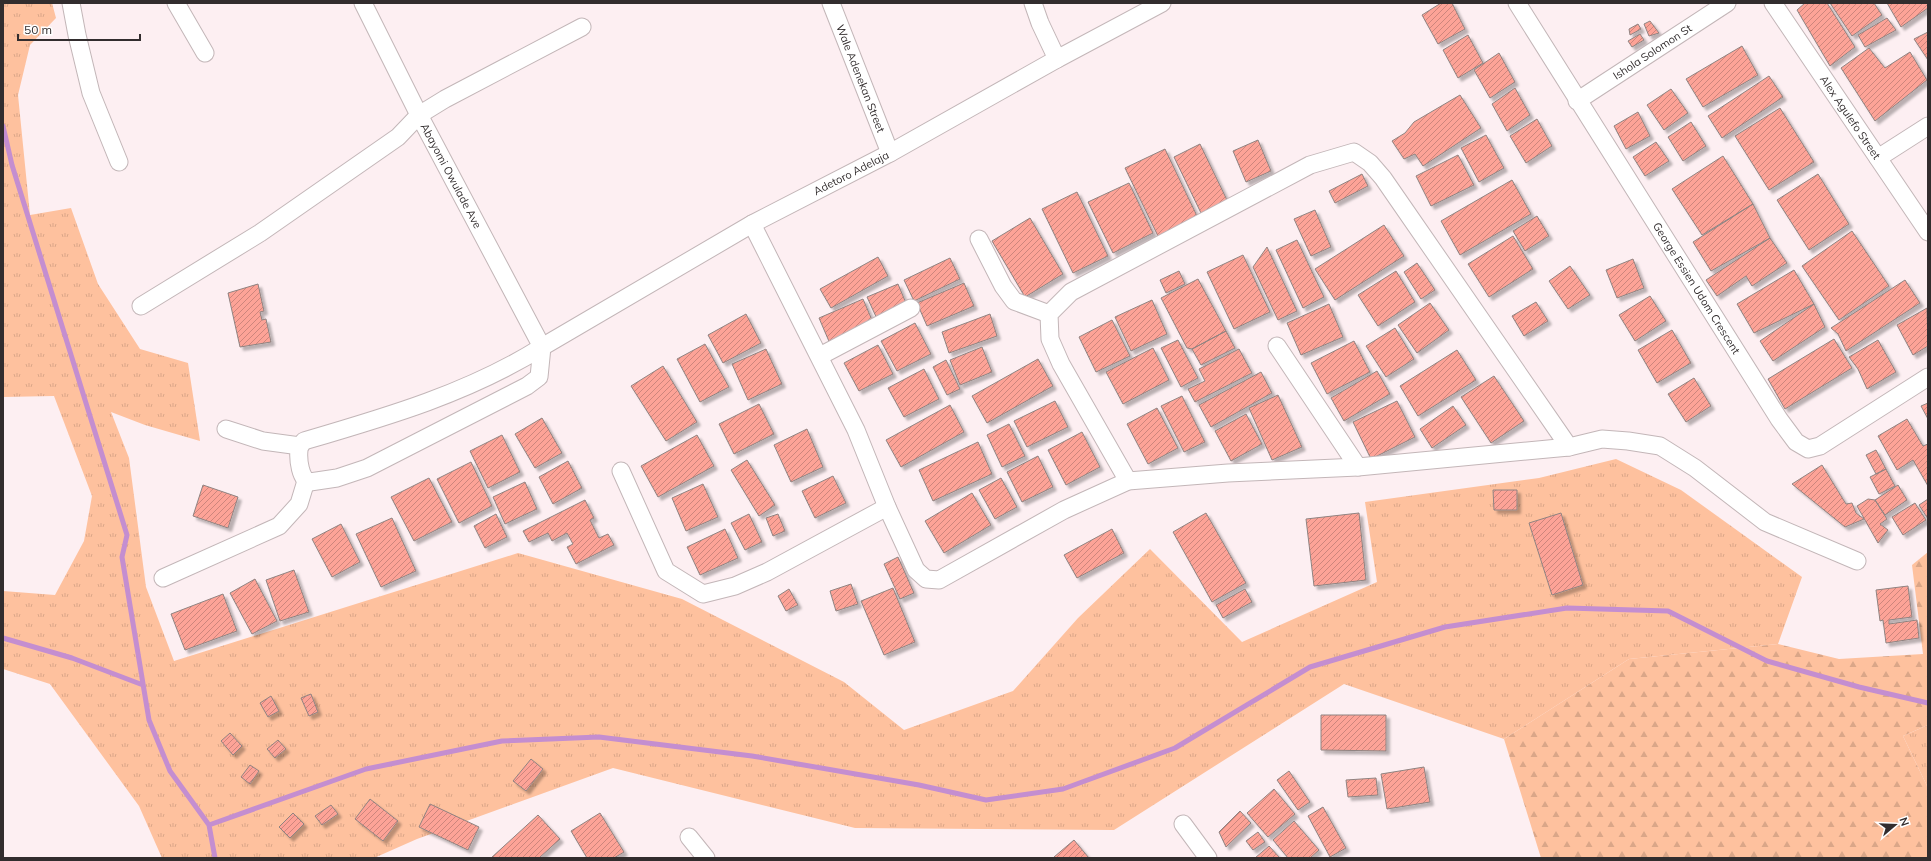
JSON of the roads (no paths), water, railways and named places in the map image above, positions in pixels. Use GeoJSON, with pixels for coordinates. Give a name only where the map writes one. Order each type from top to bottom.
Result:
{"type":"FeatureCollection","features":[{"type":"Feature","properties":{"kind":"street"},"geometry":{"type":"LineString","coordinates":[[71,3],[77,35],[92,93],[118,162]]}},
{"type":"Feature","properties":{"kind":"street"},"geometry":{"type":"LineString","coordinates":[[176,3],[205,53]]}},
{"type":"Feature","properties":{"kind":"street","name":"Abayomi Owulade Ave"},"geometry":{"type":"LineString","coordinates":[[363,3],[419,115],[542,347]]}},
{"type":"Feature","properties":{"kind":"street","name":"Wale Adenekan Street"},"geometry":{"type":"LineString","coordinates":[[831,3],[890,154]]}},
{"type":"Feature","properties":{"kind":"street"},"geometry":{"type":"LineString","coordinates":[[1033,3],[1040,23],[1057,60]]}},
{"type":"Feature","properties":{"kind":"street","name":"Adetoro Adelaja"},"geometry":{"type":"LineString","coordinates":[[300,446],[304,441],[436,400],[492,375],[752,224],[890,154],[1162,3]]}},
{"type":"Feature","properties":{"kind":"street","name":"George Essien Udom Crescent"},"geometry":{"type":"LineString","coordinates":[[1516,3],[1779,419],[1796,442],[1808,449],[1820,446],[1928,377]]}},
{"type":"Feature","properties":{"kind":"street","name":"Ishola Solomon St"},"geometry":{"type":"LineString","coordinates":[[1577,101],[1727,3]]}},
{"type":"Feature","properties":{"kind":"street","name":"Alex Agulefo Street"},"geometry":{"type":"LineString","coordinates":[[1773,3],[1928,232]]}},
{"type":"Feature","properties":{"kind":"street"},"geometry":{"type":"LineString","coordinates":[[141,306],[260,233],[398,137],[419,115],[464,88],[582,27]]}},
{"type":"Feature","properties":{"kind":"street"},"geometry":{"type":"LineString","coordinates":[[1878,158],[1928,126]]}},
{"type":"Feature","properties":{"kind":"street"},"geometry":{"type":"LineString","coordinates":[[1128,481],[1061,364],[1050,339],[1049,314],[1071,292],[1310,165],[1332,157],[1354,152],[1370,163],[1384,178],[1570,447]]}},
{"type":"Feature","properties":{"kind":"street"},"geometry":{"type":"LineString","coordinates":[[752,224],[820,356],[856,430],[887,507],[916,570],[926,579],[939,580],[1064,510],[1128,481],[1228,473],[1358,466],[1570,447],[1602,439],[1628,440],[1660,446],[1695,468],[1765,522],[1857,561]]}},
{"type":"Feature","properties":{"kind":"street"},"geometry":{"type":"LineString","coordinates":[[979,239],[1003,286],[1014,301],[1049,314]]}},
{"type":"Feature","properties":{"kind":"street"},"geometry":{"type":"LineString","coordinates":[[820,356],[911,308]]}},
{"type":"Feature","properties":{"kind":"street"},"geometry":{"type":"LineString","coordinates":[[1277,346],[1358,466]]}},
{"type":"Feature","properties":{"kind":"street"},"geometry":{"type":"LineString","coordinates":[[306,481],[337,478],[367,468],[534,383],[539,377],[542,347]]}},
{"type":"Feature","properties":{"kind":"street"},"geometry":{"type":"LineString","coordinates":[[163,578],[279,526],[299,504],[306,481],[303,477],[299,450],[300,446],[262,441],[226,430]]}},
{"type":"Feature","properties":{"kind":"street"},"geometry":{"type":"LineString","coordinates":[[621,471],[666,571],[703,594],[735,586],[767,572],[887,507]]}},
{"type":"Feature","properties":{"kind":"street"},"geometry":{"type":"LineString","coordinates":[[1182,824],[1208,858]]}},
{"type":"Feature","properties":{"kind":"street"},"geometry":{"type":"LineString","coordinates":[[689,837],[706,858]]}},
{"type":"Feature","properties":{"kind":"waterway"},"geometry":{"type":"LineString","coordinates":[[3,126],[12,165],[127,535],[122,557],[149,720],[170,771],[209,825]]}},
{"type":"Feature","properties":{"kind":"waterway"},"geometry":{"type":"LineString","coordinates":[[215,858],[209,825],[366,769],[502,741],[599,737],[752,756],[919,785],[986,800],[1063,789],[1175,748],[1310,667],[1445,627],[1567,608],[1668,611],[1767,661],[1859,687],[1928,703]]}},
{"type":"Feature","properties":{"kind":"waterway"},"geometry":{"type":"LineString","coordinates":[[3,638],[72,658],[143,685]]}}]}
